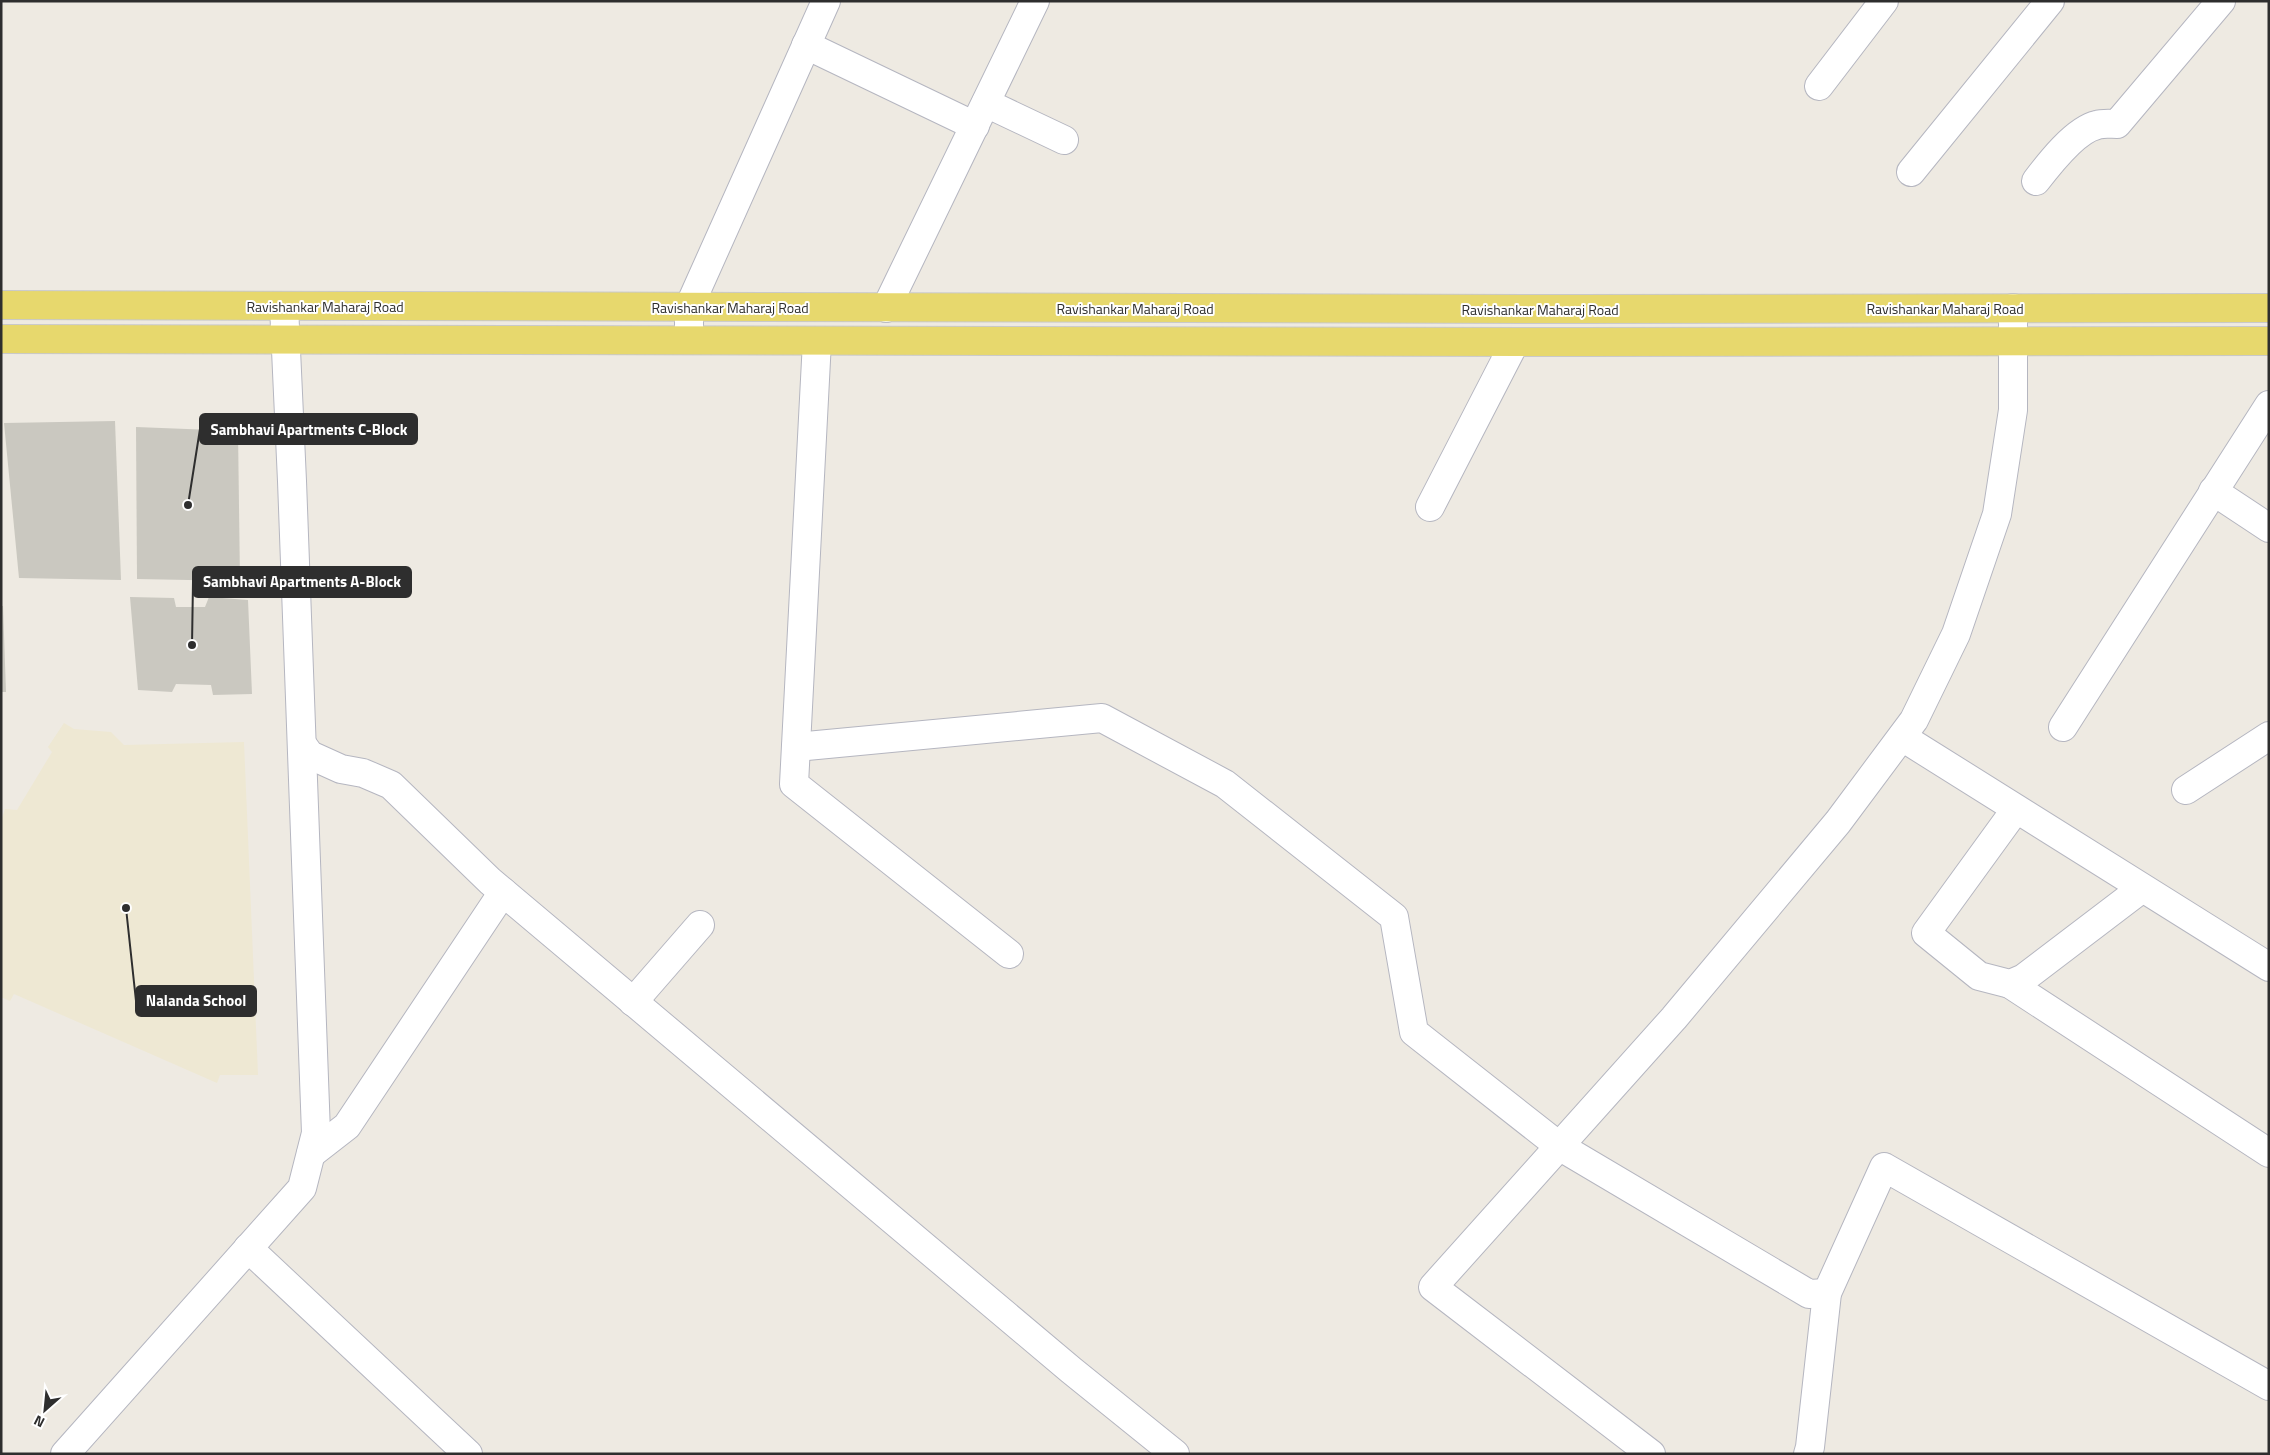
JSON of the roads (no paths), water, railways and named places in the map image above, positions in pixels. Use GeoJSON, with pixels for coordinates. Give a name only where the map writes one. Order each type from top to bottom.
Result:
{"type":"FeatureCollection","features":[{"type":"Feature","properties":{"kind":"main road","name":"Ravishankar Maharaj Road"},"geometry":{"type":"LineString","coordinates":[[1,305],[886,308],[2269,308]]}},
{"type":"Feature","properties":{"kind":"main road"},"geometry":{"type":"LineString","coordinates":[[1,338],[1514,342],[2269,341]]}},
{"type":"Feature","properties":{"kind":"street"},"geometry":{"type":"LineString","coordinates":[[689,340],[688,307],[826,1]]}},
{"type":"Feature","properties":{"kind":"street"},"geometry":{"type":"LineString","coordinates":[[886,308],[1035,1]]}},
{"type":"Feature","properties":{"kind":"street"},"geometry":{"type":"LineString","coordinates":[[1819,86],[1884,1]]}},
{"type":"Feature","properties":{"kind":"street"},"geometry":{"type":"LineString","coordinates":[[1911,172],[2050,1]]}},
{"type":"Feature","properties":{"kind":"street"},"geometry":{"type":"LineString","coordinates":[[2036,181],[2057,153],[2080,135],[2097,125],[2117,124],[2221,1]]}},
{"type":"Feature","properties":{"kind":"street"},"geometry":{"type":"LineString","coordinates":[[806,45],[980,114],[1064,140]]}},
{"type":"Feature","properties":{"kind":"street"},"geometry":{"type":"LineString","coordinates":[[65,1454],[302,1188],[316,1133],[287,339],[284,306]]}},
{"type":"Feature","properties":{"kind":"street"},"geometry":{"type":"LineString","coordinates":[[1651,1454],[1433,1287],[1674,1018],[1838,822],[1914,720],[1956,634],[1997,514],[2013,410],[2012,308]]}},
{"type":"Feature","properties":{"kind":"street"},"geometry":{"type":"LineString","coordinates":[[817,341],[794,784],[1009,954]]}},
{"type":"Feature","properties":{"kind":"street"},"geometry":{"type":"LineString","coordinates":[[1430,507],[1514,342]]}},
{"type":"Feature","properties":{"kind":"street"},"geometry":{"type":"LineString","coordinates":[[2063,727],[2269,405]]}},
{"type":"Feature","properties":{"kind":"street"},"geometry":{"type":"LineString","coordinates":[[2213,490],[2269,528]]}},
{"type":"Feature","properties":{"kind":"street"},"geometry":{"type":"LineString","coordinates":[[796,747],[1102,718],[1225,784],[1394,917],[1414,1032],[1559,1146],[1810,1294],[1827,1293]]}},
{"type":"Feature","properties":{"kind":"street"},"geometry":{"type":"LineString","coordinates":[[2186,790],[2269,736]]}},
{"type":"Feature","properties":{"kind":"street"},"geometry":{"type":"LineString","coordinates":[[1902,737],[2141,889],[2269,967]]}},
{"type":"Feature","properties":{"kind":"street"},"geometry":{"type":"LineString","coordinates":[[302,744],[310,755],[342,769],[363,773],[390,785],[503,892],[1072,1370],[1175,1454]]}},
{"type":"Feature","properties":{"kind":"street"},"geometry":{"type":"LineString","coordinates":[[2016,809],[1926,933],[1979,976],[2010,984],[2269,1153]]}},
{"type":"Feature","properties":{"kind":"street"},"geometry":{"type":"LineString","coordinates":[[2010,984],[2024,978],[2141,889]]}},
{"type":"Feature","properties":{"kind":"street"},"geometry":{"type":"LineString","coordinates":[[311,1154],[347,1126],[503,892]]}},
{"type":"Feature","properties":{"kind":"street"},"geometry":{"type":"LineString","coordinates":[[633,1002],[700,924]]}},
{"type":"Feature","properties":{"kind":"street"},"geometry":{"type":"LineString","coordinates":[[1808,1454],[1827,1293],[1884,1167],[2269,1386]]}},
{"type":"Feature","properties":{"kind":"street"},"geometry":{"type":"LineString","coordinates":[[248,1248],[468,1454]]}},
{"type":"Feature","properties":{"kind":"place","name":"Sambhavi Apartments C-Block"},"geometry":{"type":"Point","coordinates":[188,505]}},
{"type":"Feature","properties":{"kind":"place","name":"Sambhavi Apartments A-Block"},"geometry":{"type":"Point","coordinates":[192,645]}},
{"type":"Feature","properties":{"kind":"place","name":"Nalanda School"},"geometry":{"type":"Point","coordinates":[126,908]}}]}
